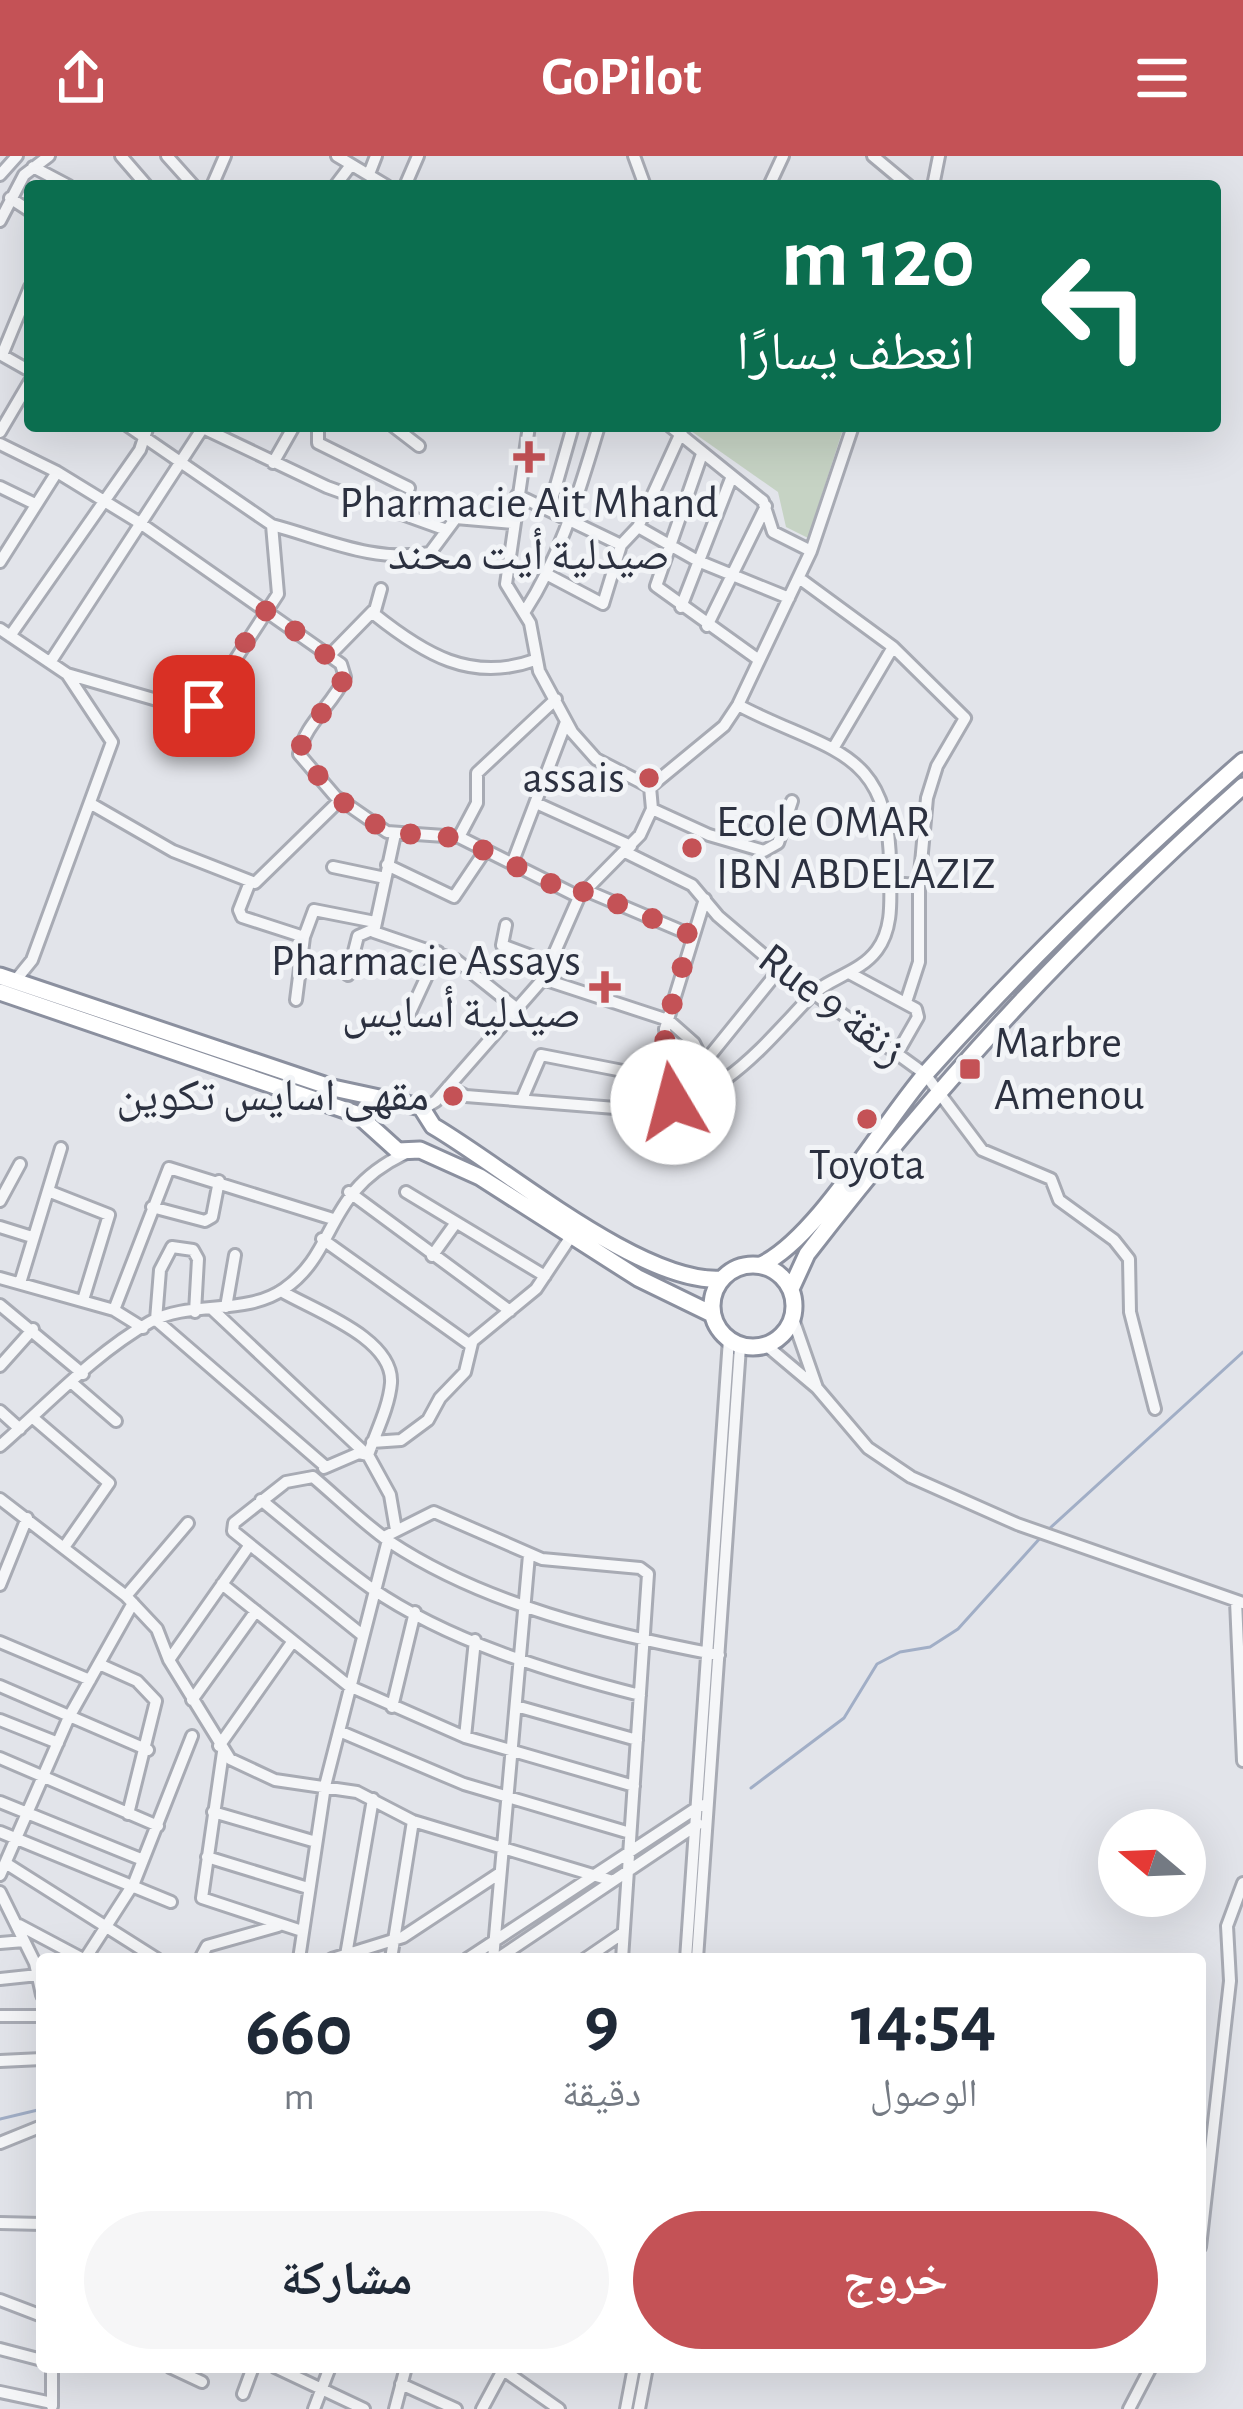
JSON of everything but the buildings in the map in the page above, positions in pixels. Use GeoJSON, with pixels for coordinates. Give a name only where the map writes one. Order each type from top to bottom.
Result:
{"type":"FeatureCollection","features":[{"type":"Feature","properties":{"kind":"highway"},"geometry":{"type":"LineString","coordinates":[[712,1314],[722,1280],[733,1270],[761,1265],[798,1238],[925,1074],[1050,940],[1243,761]]}},
{"type":"Feature","properties":{"kind":"highway"},"geometry":{"type":"LineString","coordinates":[[0,992],[357,1114],[386,1138],[480,1177],[638,1278],[712,1314],[735,1343],[767,1346],[783,1335],[793,1319],[791,1289],[807,1254],[938,1089],[1072,944],[1243,786]]}},
{"type":"Feature","properties":{"kind":"highway"},"geometry":{"type":"LineString","coordinates":[[7,979],[333,1088],[402,1105],[646,1262],[706,1280],[722,1280]]}},
{"type":"Feature","properties":{"kind":"highway"},"geometry":{"type":"LineString","coordinates":[[386,1138],[385,1120],[402,1105]]}},
{"type":"Feature","properties":{"kind":"highway"},"geometry":{"type":"LineString","coordinates":[[413,1152],[430,1120]]}},
{"type":"Feature","properties":{"kind":"highway"},"geometry":{"type":"LineString","coordinates":[[761,1265],[779,1274],[791,1289]]}},
{"type":"Feature","properties":{"kind":"street"},"geometry":{"type":"LineString","coordinates":[[0,175],[17,156]]}},
{"type":"Feature","properties":{"kind":"street"},"geometry":{"type":"LineString","coordinates":[[0,221],[33,167],[49,156]]}},
{"type":"Feature","properties":{"kind":"street"},"geometry":{"type":"LineString","coordinates":[[121,156],[142,180]]}},
{"type":"Feature","properties":{"kind":"street"},"geometry":{"type":"LineString","coordinates":[[167,156],[189,180]]}},
{"type":"Feature","properties":{"kind":"street"},"geometry":{"type":"LineString","coordinates":[[337,156],[378,180]]}},
{"type":"Feature","properties":{"kind":"street"},"geometry":{"type":"LineString","coordinates":[[369,174],[376,156]]}},
{"type":"Feature","properties":{"kind":"street"},"geometry":{"type":"LineString","coordinates":[[873,156],[902,180]]}},
{"type":"Feature","properties":{"kind":"street"},"geometry":{"type":"LineString","coordinates":[[340,180],[351,165]]}},
{"type":"Feature","properties":{"kind":"street"},"geometry":{"type":"LineString","coordinates":[[33,167],[58,180]]}},
{"type":"Feature","properties":{"kind":"street"},"geometry":{"type":"LineString","coordinates":[[10,198],[24,207]]}},
{"type":"Feature","properties":{"kind":"street"},"geometry":{"type":"LineString","coordinates":[[1,354],[24,301]]}},
{"type":"Feature","properties":{"kind":"street"},"geometry":{"type":"LineString","coordinates":[[0,432],[24,391]]}},
{"type":"Feature","properties":{"kind":"street"},"geometry":{"type":"LineString","coordinates":[[7,979],[32,960],[93,805],[112,742],[67,674],[5,632],[147,432],[272,525],[339,548],[430,553],[444,529],[462,517],[512,523]]}},
{"type":"Feature","properties":{"kind":"street"},"geometry":{"type":"LineString","coordinates":[[51,661],[201,432]]}},
{"type":"Feature","properties":{"kind":"street"},"geometry":{"type":"LineString","coordinates":[[214,432],[273,463],[444,529]]}},
{"type":"Feature","properties":{"kind":"street"},"geometry":{"type":"LineString","coordinates":[[273,463],[291,432]]}},
{"type":"Feature","properties":{"kind":"street"},"geometry":{"type":"LineString","coordinates":[[316,432],[318,443],[409,488]]}},
{"type":"Feature","properties":{"kind":"street"},"geometry":{"type":"LineString","coordinates":[[401,432],[419,446]]}},
{"type":"Feature","properties":{"kind":"street"},"geometry":{"type":"LineString","coordinates":[[528,432],[504,572],[525,611],[535,660],[566,721],[596,759],[650,788]]}},
{"type":"Feature","properties":{"kind":"street"},"geometry":{"type":"LineString","coordinates":[[549,510],[571,432]]}},
{"type":"Feature","properties":{"kind":"street"},"geometry":{"type":"LineString","coordinates":[[525,611],[548,575],[570,521],[597,432]]}},
{"type":"Feature","properties":{"kind":"street"},"geometry":{"type":"LineString","coordinates":[[548,575],[603,604],[621,544],[638,527],[676,432]]}},
{"type":"Feature","properties":{"kind":"street"},"geometry":{"type":"LineString","coordinates":[[680,432],[766,506],[772,532],[811,551]]}},
{"type":"Feature","properties":{"kind":"street"},"geometry":{"type":"LineString","coordinates":[[430,1120],[448,1087],[543,979],[582,893],[628,849],[652,809],[650,788],[683,754],[724,726],[738,705],[800,578],[851,432]]}},
{"type":"Feature","properties":{"kind":"street"},"geometry":{"type":"LineString","coordinates":[[0,445],[57,472],[140,523],[331,654],[345,677],[308,729],[299,754],[340,800],[395,835],[459,838],[691,935]]}},
{"type":"Feature","properties":{"kind":"street"},"geometry":{"type":"LineString","coordinates":[[702,454],[656,586],[759,661]]}},
{"type":"Feature","properties":{"kind":"street"},"geometry":{"type":"LineString","coordinates":[[0,562],[5,542],[57,472]]}},
{"type":"Feature","properties":{"kind":"street"},"geometry":{"type":"LineString","coordinates":[[681,607],[732,476]]}},
{"type":"Feature","properties":{"kind":"street"},"geometry":{"type":"LineString","coordinates":[[0,487],[35,505]]}},
{"type":"Feature","properties":{"kind":"street"},"geometry":{"type":"LineString","coordinates":[[517,495],[621,544]]}},
{"type":"Feature","properties":{"kind":"street"},"geometry":{"type":"LineString","coordinates":[[707,626],[766,506]]}},
{"type":"Feature","properties":{"kind":"street"},"geometry":{"type":"LineString","coordinates":[[67,674],[178,711],[195,711],[211,697],[279,586],[272,525]]}},
{"type":"Feature","properties":{"kind":"street"},"geometry":{"type":"LineString","coordinates":[[638,527],[698,561],[790,598]]}},
{"type":"Feature","properties":{"kind":"street"},"geometry":{"type":"LineString","coordinates":[[800,578],[893,647],[965,718],[938,766],[927,798],[919,962],[906,1003]]}},
{"type":"Feature","properties":{"kind":"street"},"geometry":{"type":"LineString","coordinates":[[331,654],[373,611],[381,589]]}},
{"type":"Feature","properties":{"kind":"street"},"geometry":{"type":"LineString","coordinates":[[373,611],[412,644],[476,668],[498,672],[535,660]]}},
{"type":"Feature","properties":{"kind":"street"},"geometry":{"type":"LineString","coordinates":[[834,747],[893,647]]}},
{"type":"Feature","properties":{"kind":"street"},"geometry":{"type":"LineString","coordinates":[[459,838],[477,803],[477,773],[556,699]]}},
{"type":"Feature","properties":{"kind":"street"},"geometry":{"type":"LineString","coordinates":[[448,1087],[466,1096],[640,1110],[673,1102],[715,1086],[763,1052],[814,992],[851,974],[881,944],[890,884],[889,812],[874,786],[834,747],[738,705]]}},
{"type":"Feature","properties":{"kind":"street"},"geometry":{"type":"LineString","coordinates":[[512,864],[566,721]]}},
{"type":"Feature","properties":{"kind":"street"},"geometry":{"type":"LineString","coordinates":[[93,805],[173,851],[250,882],[258,881],[340,800]]}},
{"type":"Feature","properties":{"kind":"street"},"geometry":{"type":"LineString","coordinates":[[652,809],[709,835],[764,851],[778,843],[792,801]]}},
{"type":"Feature","properties":{"kind":"street","name":"Rue 9 زنقة"},"geometry":{"type":"LineString","coordinates":[[536,803],[683,878],[780,969],[925,1074],[982,1150],[1052,1179],[1059,1200],[1121,1247],[1131,1267],[1128,1301],[1155,1408]]}},
{"type":"Feature","properties":{"kind":"street"},"geometry":{"type":"LineString","coordinates":[[395,835],[375,926],[377,936],[439,952],[483,979],[517,1008]]}},
{"type":"Feature","properties":{"kind":"street"},"geometry":{"type":"LineString","coordinates":[[333,867],[386,872],[454,897],[485,850]]}},
{"type":"Feature","properties":{"kind":"street"},"geometry":{"type":"LineString","coordinates":[[250,882],[242,917],[304,937]]}},
{"type":"Feature","properties":{"kind":"street"},"geometry":{"type":"LineString","coordinates":[[890,884],[920,885]]}},
{"type":"Feature","properties":{"kind":"street"},"geometry":{"type":"LineString","coordinates":[[673,1102],[664,1040],[705,899]]}},
{"type":"Feature","properties":{"kind":"street"},"geometry":{"type":"LineString","coordinates":[[296,1000],[304,937],[316,908],[375,926]]}},
{"type":"Feature","properties":{"kind":"street"},"geometry":{"type":"LineString","coordinates":[[506,925],[502,945],[550,963]]}},
{"type":"Feature","properties":{"kind":"street"},"geometry":{"type":"LineString","coordinates":[[348,975],[358,936],[375,926]]}},
{"type":"Feature","properties":{"kind":"street"},"geometry":{"type":"LineString","coordinates":[[407,1019],[439,952]]}},
{"type":"Feature","properties":{"kind":"street"},"geometry":{"type":"LineString","coordinates":[[32,960],[39,988]]}},
{"type":"Feature","properties":{"kind":"street"},"geometry":{"type":"LineString","coordinates":[[704,1064],[780,969]]}},
{"type":"Feature","properties":{"kind":"street"},"geometry":{"type":"LineString","coordinates":[[851,974],[906,1003],[918,1017],[898,1052]]}},
{"type":"Feature","properties":{"kind":"street"},"geometry":{"type":"LineString","coordinates":[[543,979],[668,1020],[694,1043],[715,1086]]}},
{"type":"Feature","properties":{"kind":"street"},"geometry":{"type":"LineString","coordinates":[[522,1099],[541,1055],[623,1071]]}},
{"type":"Feature","properties":{"kind":"street"},"geometry":{"type":"LineString","coordinates":[[372,1170],[386,1138]]}},
{"type":"Feature","properties":{"kind":"street"},"geometry":{"type":"LineString","coordinates":[[20,1283],[61,1148]]}},
{"type":"Feature","properties":{"kind":"street"},"geometry":{"type":"LineString","coordinates":[[0,1446],[83,1374],[156,1320],[281,1291],[322,1239],[349,1192],[372,1170],[413,1152]]}},
{"type":"Feature","properties":{"kind":"street"},"geometry":{"type":"LineString","coordinates":[[0,1201],[20,1165]]}},
{"type":"Feature","properties":{"kind":"street"},"geometry":{"type":"LineString","coordinates":[[114,1310],[169,1168],[333,1219]]}},
{"type":"Feature","properties":{"kind":"street"},"geometry":{"type":"LineString","coordinates":[[152,1207],[205,1221],[212,1217],[219,1181]]}},
{"type":"Feature","properties":{"kind":"street"},"geometry":{"type":"LineString","coordinates":[[48,1190],[109,1215],[83,1300]]}},
{"type":"Feature","properties":{"kind":"street"},"geometry":{"type":"LineString","coordinates":[[349,1192],[510,1311]]}},
{"type":"Feature","properties":{"kind":"street"},"geometry":{"type":"LineString","coordinates":[[406,1192],[545,1276]]}},
{"type":"Feature","properties":{"kind":"street"},"geometry":{"type":"LineString","coordinates":[[432,1256],[455,1224]]}},
{"type":"Feature","properties":{"kind":"street"},"geometry":{"type":"LineString","coordinates":[[0,1227],[32,1237]]}},
{"type":"Feature","properties":{"kind":"street"},"geometry":{"type":"LineString","coordinates":[[361,1634],[249,1546],[232,1525],[261,1500],[307,1475],[401,1440],[428,1420],[440,1398],[465,1372],[472,1343],[545,1276],[572,1235]]}},
{"type":"Feature","properties":{"kind":"street"},"geometry":{"type":"LineString","coordinates":[[322,1239],[472,1343]]}},
{"type":"Feature","properties":{"kind":"street"},"geometry":{"type":"LineString","coordinates":[[156,1320],[160,1270],[165,1256],[180,1245],[193,1250],[198,1259],[195,1312]]}},
{"type":"Feature","properties":{"kind":"street"},"geometry":{"type":"LineString","coordinates":[[219,1308],[235,1255]]}},
{"type":"Feature","properties":{"kind":"street"},"geometry":{"type":"LineString","coordinates":[[0,1278],[114,1310],[143,1328]]}},
{"type":"Feature","properties":{"kind":"street"},"geometry":{"type":"LineString","coordinates":[[281,1291],[354,1334],[384,1358],[391,1384],[368,1450]]}},
{"type":"Feature","properties":{"kind":"street"},"geometry":{"type":"LineString","coordinates":[[0,1305],[83,1374]]}},
{"type":"Feature","properties":{"kind":"street"},"geometry":{"type":"LineString","coordinates":[[219,1308],[368,1450],[390,1496],[389,1536],[325,1786],[300,1953]]}},
{"type":"Feature","properties":{"kind":"street"},"geometry":{"type":"LineString","coordinates":[[793,1319],[817,1388]]}},
{"type":"Feature","properties":{"kind":"street"},"geometry":{"type":"LineString","coordinates":[[156,1320],[326,1467]]}},
{"type":"Feature","properties":{"kind":"street"},"geometry":{"type":"LineString","coordinates":[[0,1366],[33,1329]]}},
{"type":"Feature","properties":{"kind":"street"},"geometry":{"type":"LineString","coordinates":[[686,1953],[735,1343]]}},
{"type":"Feature","properties":{"kind":"street"},"geometry":{"type":"LineString","coordinates":[[767,1346],[817,1388],[881,1459],[1017,1524],[1239,1602],[1243,1761]]}},
{"type":"Feature","properties":{"kind":"street"},"geometry":{"type":"LineString","coordinates":[[72,1383],[116,1420]]}},
{"type":"Feature","properties":{"kind":"street"},"geometry":{"type":"LineString","coordinates":[[0,1411],[20,1429]]}},
{"type":"Feature","properties":{"kind":"street"},"geometry":{"type":"LineString","coordinates":[[32,1418],[110,1483],[65,1546]]}},
{"type":"Feature","properties":{"kind":"street"},"geometry":{"type":"LineString","coordinates":[[307,1475],[389,1536],[524,1604],[644,1640],[713,1654]]}},
{"type":"Feature","properties":{"kind":"street"},"geometry":{"type":"LineString","coordinates":[[0,1499],[65,1546],[157,1629],[169,1660],[221,1749],[275,1780],[373,1798],[413,1821],[613,1881]]}},
{"type":"Feature","properties":{"kind":"street"},"geometry":{"type":"LineString","coordinates":[[261,1500],[373,1589],[415,1612],[520,1658],[640,1694]]}},
{"type":"Feature","properties":{"kind":"street"},"geometry":{"type":"LineString","coordinates":[[389,1536],[425,1514],[439,1513],[530,1555],[567,1565],[645,1569],[622,1953]]}},
{"type":"Feature","properties":{"kind":"street"},"geometry":{"type":"LineString","coordinates":[[0,1585],[27,1518]]}},
{"type":"Feature","properties":{"kind":"street"},"geometry":{"type":"LineString","coordinates":[[147,1953],[3,1869],[69,1718],[129,1599],[188,1523]]}},
{"type":"Feature","properties":{"kind":"street"},"geometry":{"type":"LineString","coordinates":[[169,1660],[249,1546]]}},
{"type":"Feature","properties":{"kind":"street"},"geometry":{"type":"LineString","coordinates":[[495,1953],[530,1555]]}},
{"type":"Feature","properties":{"kind":"street"},"geometry":{"type":"LineString","coordinates":[[222,1584],[349,1686],[465,1737],[634,1786]]}},
{"type":"Feature","properties":{"kind":"street"},"geometry":{"type":"LineString","coordinates":[[192,1700],[256,1611]]}},
{"type":"Feature","properties":{"kind":"street"},"geometry":{"type":"LineString","coordinates":[[392,1707],[415,1612]]}},
{"type":"Feature","properties":{"kind":"street"},"geometry":{"type":"LineString","coordinates":[[465,1737],[475,1640]]}},
{"type":"Feature","properties":{"kind":"street"},"geometry":{"type":"LineString","coordinates":[[293,1641],[221,1749],[204,1901],[302,1931]]}},
{"type":"Feature","properties":{"kind":"street"},"geometry":{"type":"LineString","coordinates":[[0,1642],[90,1680]]}},
{"type":"Feature","properties":{"kind":"street"},"geometry":{"type":"LineString","coordinates":[[697,1953],[709,1800],[713,1654]]}},
{"type":"Feature","properties":{"kind":"street"},"geometry":{"type":"LineString","coordinates":[[99,1664],[137,1682],[156,1701],[148,1750],[128,1814]]}},
{"type":"Feature","properties":{"kind":"street"},"geometry":{"type":"LineString","coordinates":[[0,1686],[148,1750]]}},
{"type":"Feature","properties":{"kind":"street"},"geometry":{"type":"LineString","coordinates":[[515,1706],[637,1740]]}},
{"type":"Feature","properties":{"kind":"street"},"geometry":{"type":"LineString","coordinates":[[0,1720],[58,1743]]}},
{"type":"Feature","properties":{"kind":"street"},"geometry":{"type":"LineString","coordinates":[[338,1731],[507,1799],[630,1833]]}},
{"type":"Feature","properties":{"kind":"street"},"geometry":{"type":"LineString","coordinates":[[88,1953],[134,1882],[192,1736]]}},
{"type":"Feature","properties":{"kind":"street"},"geometry":{"type":"LineString","coordinates":[[0,1758],[158,1826]]}},
{"type":"Feature","properties":{"kind":"street"},"geometry":{"type":"LineString","coordinates":[[346,1953],[373,1798]]}},
{"type":"Feature","properties":{"kind":"street"},"geometry":{"type":"LineString","coordinates":[[476,1953],[709,1800]]}},
{"type":"Feature","properties":{"kind":"street"},"geometry":{"type":"LineString","coordinates":[[0,1802],[143,1860]]}},
{"type":"Feature","properties":{"kind":"street"},"geometry":{"type":"LineString","coordinates":[[213,1812],[316,1842]]}},
{"type":"Feature","properties":{"kind":"street"},"geometry":{"type":"LineString","coordinates":[[504,1953],[707,1818]]}},
{"type":"Feature","properties":{"kind":"street"},"geometry":{"type":"LineString","coordinates":[[392,1953],[413,1821]]}},
{"type":"Feature","properties":{"kind":"street"},"geometry":{"type":"LineString","coordinates":[[0,1832],[134,1882],[171,1902]]}},
{"type":"Feature","properties":{"kind":"street"},"geometry":{"type":"LineString","coordinates":[[207,1857],[308,1888]]}},
{"type":"Feature","properties":{"kind":"street"},"geometry":{"type":"LineString","coordinates":[[353,1953],[393,1941],[500,1873]]}},
{"type":"Feature","properties":{"kind":"street"},"geometry":{"type":"LineString","coordinates":[[1206,2195],[1230,1981],[1227,1927],[1243,1883]]}},
{"type":"Feature","properties":{"kind":"street"},"geometry":{"type":"LineString","coordinates":[[0,1892],[36,1970]]}},
{"type":"Feature","properties":{"kind":"street"},"geometry":{"type":"LineString","coordinates":[[16,1923],[73,1953]]}},
{"type":"Feature","properties":{"kind":"street"},"geometry":{"type":"LineString","coordinates":[[203,1953],[207,1946],[281,1925]]}},
{"type":"Feature","properties":{"kind":"street"},"geometry":{"type":"LineString","coordinates":[[594,1953],[623,1933]]}},
{"type":"Feature","properties":{"kind":"street"},"geometry":{"type":"LineString","coordinates":[[0,1943],[24,1942]]}},
{"type":"Feature","properties":{"kind":"street"},"geometry":{"type":"LineString","coordinates":[[0,1979],[36,1975]]}},
{"type":"Feature","properties":{"kind":"street"},"geometry":{"type":"LineString","coordinates":[[0,2016],[36,2016]]}},
{"type":"Feature","properties":{"kind":"street"},"geometry":{"type":"LineString","coordinates":[[0,2061],[36,2059]]}},
{"type":"Feature","properties":{"kind":"street"},"geometry":{"type":"LineString","coordinates":[[0,2143],[36,2128]]}},
{"type":"Feature","properties":{"kind":"street"},"geometry":{"type":"LineString","coordinates":[[0,2223],[36,2224]]}},
{"type":"Feature","properties":{"kind":"street"},"geometry":{"type":"LineString","coordinates":[[0,2300],[36,2314]]}},
{"type":"Feature","properties":{"kind":"street"},"geometry":{"type":"LineString","coordinates":[[0,2349],[36,2358]]}},
{"type":"Feature","properties":{"kind":"street"},"geometry":{"type":"LineString","coordinates":[[0,2392],[52,2406],[52,2373]]}},
{"type":"Feature","properties":{"kind":"street"},"geometry":{"type":"LineString","coordinates":[[183,2373],[202,2382]]}},
{"type":"Feature","properties":{"kind":"street"},"geometry":{"type":"LineString","coordinates":[[242,2394],[251,2373]]}},
{"type":"Feature","properties":{"kind":"street"},"geometry":{"type":"LineString","coordinates":[[289,2373],[364,2409]]}},
{"type":"Feature","properties":{"kind":"street"},"geometry":{"type":"LineString","coordinates":[[314,2409],[328,2373]]}},
{"type":"Feature","properties":{"kind":"street"},"geometry":{"type":"LineString","coordinates":[[395,2409],[404,2373]]}},
{"type":"Feature","properties":{"kind":"street"},"geometry":{"type":"LineString","coordinates":[[482,2409],[499,2373]]}},
{"type":"Feature","properties":{"kind":"street"},"geometry":{"type":"LineString","coordinates":[[507,2373],[559,2409]]}},
{"type":"Feature","properties":{"kind":"street"},"geometry":{"type":"LineString","coordinates":[[626,2409],[633,2373]]}},
{"type":"Feature","properties":{"kind":"street"},"geometry":{"type":"LineString","coordinates":[[639,2409],[646,2373]]}},
{"type":"Feature","properties":{"kind":"street"},"geometry":{"type":"LineString","coordinates":[[1129,2409],[1148,2373]]}},
{"type":"Feature","properties":{"kind":"street"},"geometry":{"type":"LineString","coordinates":[[401,2384],[456,2409]]}},
{"type":"Feature","properties":{"kind":"green space"},"geometry":{"type":"Polygon","coordinates":[[[692,432],[842,432],[808,538],[786,527],[778,492],[692,432]]]}},
{"type":"Feature","properties":{"kind":"waterway"},"geometry":{"type":"LineString","coordinates":[[1049,1529],[1243,1352]]}},
{"type":"Feature","properties":{"kind":"waterway"},"geometry":{"type":"LineString","coordinates":[[751,1788],[844,1718],[877,1664],[900,1652],[930,1647],[958,1629],[1042,1536]]}},
{"type":"Feature","properties":{"kind":"waterway"},"geometry":{"type":"LineString","coordinates":[[0,2119],[36,2110]]}},
{"type":"Feature","properties":{"kind":"place","name":"Pharmacie Ait Mhand صيدلية أيت محند"},"geometry":{"type":"Point","coordinates":[529,457]}},
{"type":"Feature","properties":{"kind":"place","name":"assais"},"geometry":{"type":"Point","coordinates":[649,778]}},
{"type":"Feature","properties":{"kind":"place","name":"Ecole OMAR IBN ABDELAZIZ"},"geometry":{"type":"Point","coordinates":[692,848]}},
{"type":"Feature","properties":{"kind":"place","name":"Pharmacie Assays صيدلية أسايس"},"geometry":{"type":"Point","coordinates":[605,987]}},
{"type":"Feature","properties":{"kind":"place","name":"Marbre Amenou"},"geometry":{"type":"Point","coordinates":[970,1069]}},
{"type":"Feature","properties":{"kind":"place","name":"مقهى اسايس تكوين"},"geometry":{"type":"Point","coordinates":[453,1096]}},
{"type":"Feature","properties":{"kind":"place","name":"Toyota"},"geometry":{"type":"Point","coordinates":[867,1119]}},
{"type":"Feature","properties":{"kind":"route"},"geometry":{"type":"LineString","coordinates":[[204,706],[267,609],[331,654],[345,670],[341,686],[308,729],[299,754],[340,800],[387,832],[459,838],[578,897],[585,890],[691,935],[664,1034],[673,1102]]}}]}
